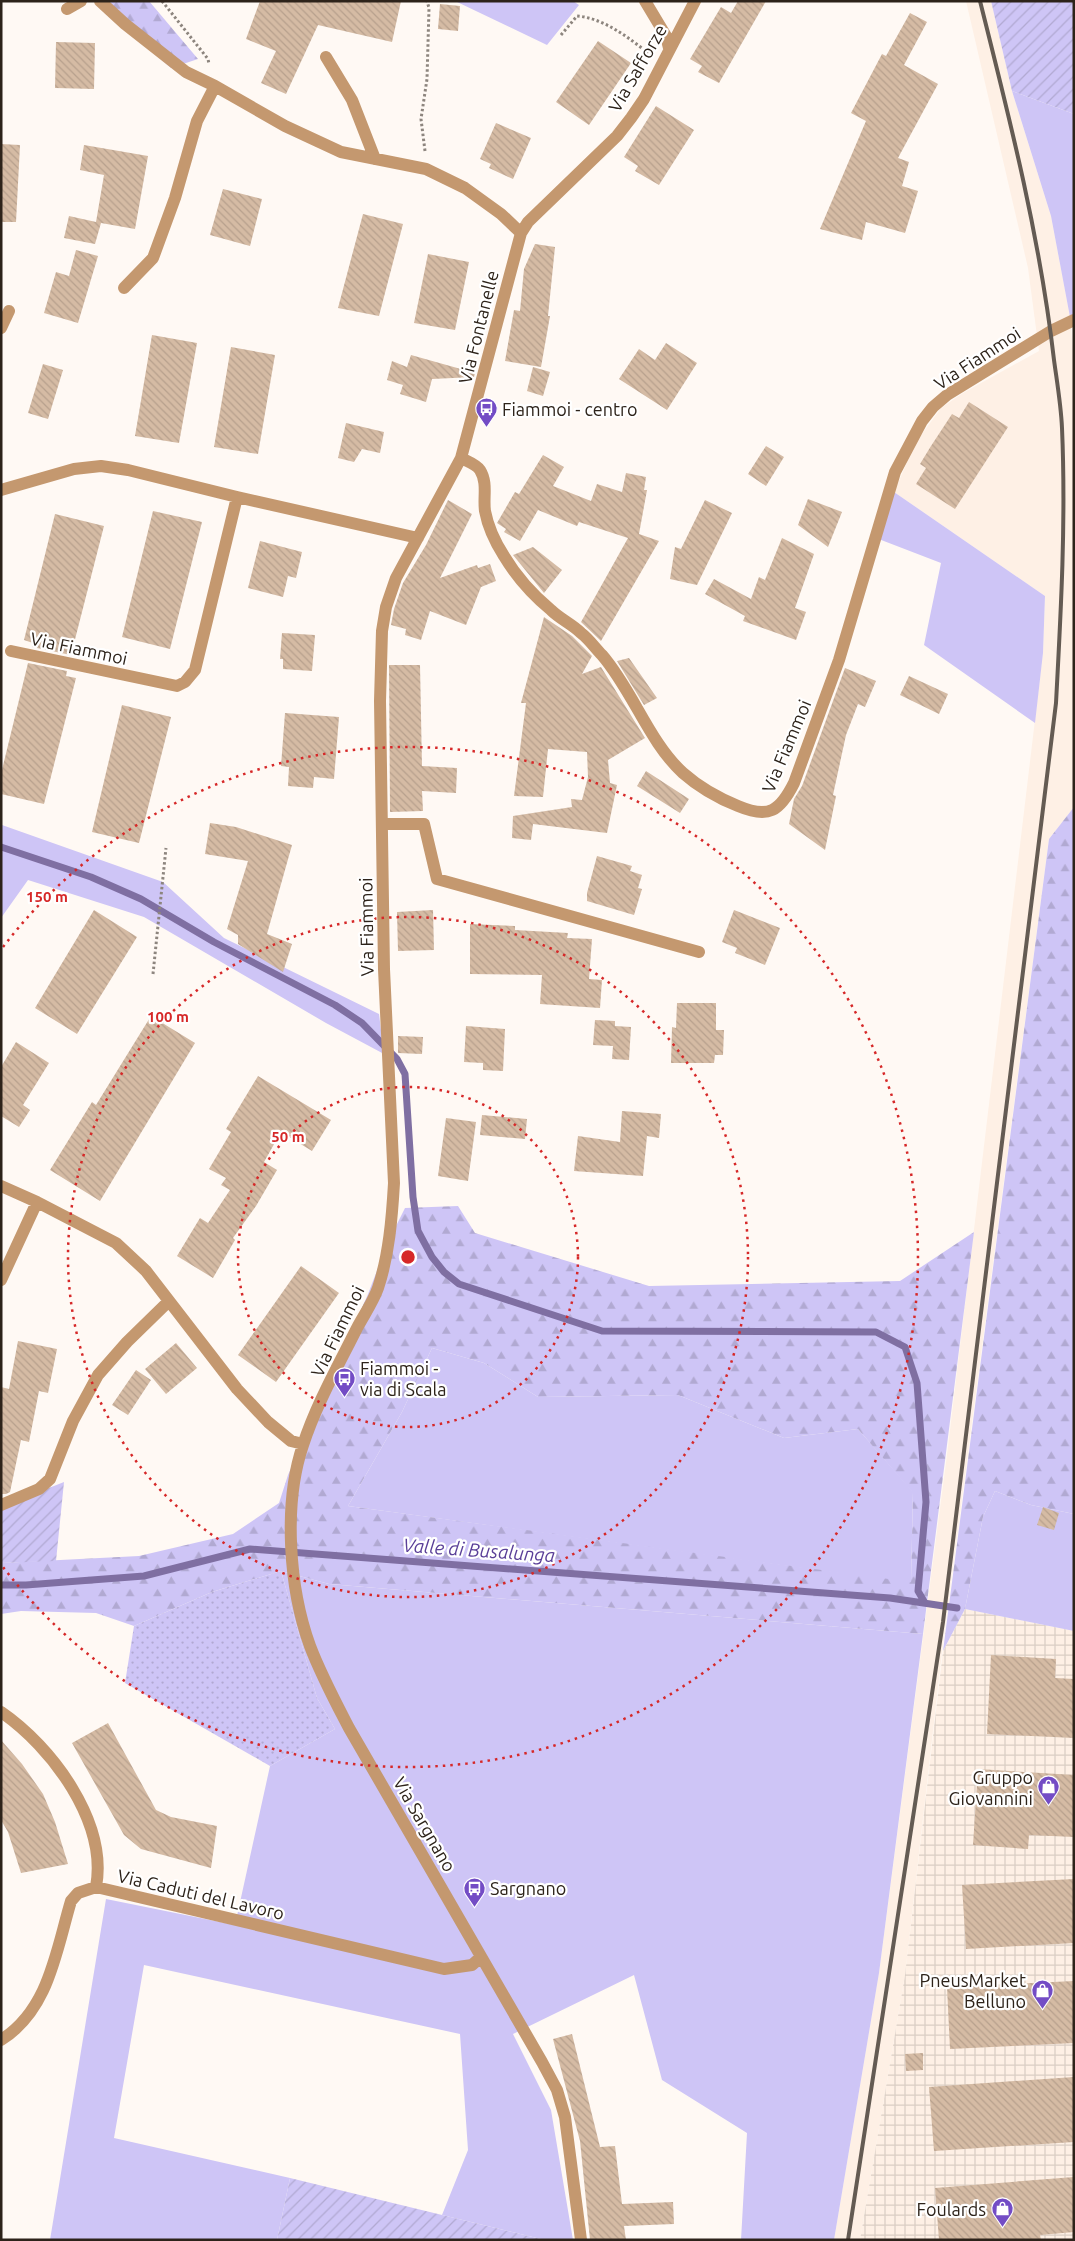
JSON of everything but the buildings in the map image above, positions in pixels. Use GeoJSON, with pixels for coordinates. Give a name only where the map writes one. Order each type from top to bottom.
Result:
{"type":"FeatureCollection","features":[{"type":"Feature","properties":{"kind":"street"},"geometry":{"type":"LineString","coordinates":[[67,9],[81,1]]}},
{"type":"Feature","properties":{"kind":"street"},"geometry":{"type":"LineString","coordinates":[[100,1],[125,24],[186,72],[215,86],[285,126],[341,152],[426,169],[465,188],[501,214],[521,233]]}},
{"type":"Feature","properties":{"kind":"street"},"geometry":{"type":"LineString","coordinates":[[645,1],[666,36],[669,48]]}},
{"type":"Feature","properties":{"kind":"street","name":"Via Safforze"},"geometry":{"type":"LineString","coordinates":[[539,211],[617,136],[644,99],[695,1]]}},
{"type":"Feature","properties":{"kind":"street"},"geometry":{"type":"LineString","coordinates":[[326,57],[352,100],[375,159]]}},
{"type":"Feature","properties":{"kind":"street"},"geometry":{"type":"LineString","coordinates":[[124,288],[153,258],[175,198],[197,121],[215,86]]}},
{"type":"Feature","properties":{"kind":"street","name":"Via Fontanelle"},"geometry":{"type":"LineString","coordinates":[[461,458],[521,233],[539,211]]}},
{"type":"Feature","properties":{"kind":"street"},"geometry":{"type":"LineString","coordinates":[[1,328],[9,311]]}},
{"type":"Feature","properties":{"kind":"street","name":"Via Fiammoi"},"geometry":{"type":"LineString","coordinates":[[303,1444],[334,1375],[377,1289],[384,1264],[393,1209],[394,1183],[387,1031],[382,824],[380,701],[382,631],[386,607],[396,578],[461,458],[480,468],[485,483],[485,509],[489,529],[504,557],[521,580],[545,605],[581,632],[602,655],[622,680],[669,758],[682,773],[699,786],[720,798],[761,814],[771,811],[786,799],[794,783],[838,660],[895,472],[922,421],[933,407],[947,395],[1051,331],[1074,320]]}},
{"type":"Feature","properties":{"kind":"street"},"geometry":{"type":"LineString","coordinates":[[1,490],[74,469],[102,466],[128,470],[418,538]]}},
{"type":"Feature","properties":{"kind":"street","name":"Via Fiammoi"},"geometry":{"type":"LineString","coordinates":[[11,651],[177,686],[185,682],[195,670],[237,497]]}},
{"type":"Feature","properties":{"kind":"street"},"geometry":{"type":"LineString","coordinates":[[382,824],[424,824],[438,879],[699,952]]}},
{"type":"Feature","properties":{"kind":"street"},"geometry":{"type":"LineString","coordinates":[[1,1186],[37,1202],[116,1243],[146,1271],[237,1389],[268,1422],[291,1441],[303,1444]]}},
{"type":"Feature","properties":{"kind":"street"},"geometry":{"type":"LineString","coordinates":[[1,1280],[37,1202]]}},
{"type":"Feature","properties":{"kind":"street"},"geometry":{"type":"LineString","coordinates":[[1,1506],[38,1489],[50,1479],[73,1421],[98,1375],[127,1342],[169,1302]]}},
{"type":"Feature","properties":{"kind":"street","name":"Via Sargnano"},"geometry":{"type":"LineString","coordinates":[[303,1444],[292,1492],[291,1537],[299,1605],[310,1645],[326,1685],[557,2090],[565,2117],[581,2240]]}},
{"type":"Feature","properties":{"kind":"street"},"geometry":{"type":"LineString","coordinates":[[1,1712],[51,1759],[72,1788],[88,1820],[96,1848],[98,1874],[96,1887]]}},
{"type":"Feature","properties":{"kind":"street","name":"Via Caduti del Lavoro"},"geometry":{"type":"LineString","coordinates":[[1,2040],[20,2027],[41,1997],[71,1901],[78,1893],[96,1887],[444,1968],[472,1965],[481,1957]]}},
{"type":"Feature","properties":{"kind":"path"},"geometry":{"type":"LineString","coordinates":[[162,1],[208,59],[215,86]]}},
{"type":"Feature","properties":{"kind":"path"},"geometry":{"type":"LineString","coordinates":[[426,169],[421,119],[427,79],[429,8],[427,1]]}},
{"type":"Feature","properties":{"kind":"path"},"geometry":{"type":"LineString","coordinates":[[560,35],[577,16],[591,17],[629,39],[662,65]]}},
{"type":"Feature","properties":{"kind":"path"},"geometry":{"type":"LineString","coordinates":[[153,974],[166,848]]}},
{"type":"Feature","properties":{"kind":"shaded area"},"geometry":{"type":"Polygon","coordinates":[[[966,1],[991,1],[1012,91],[1051,216],[1070,317],[1074,361],[1074,807],[1049,839],[944,1635],[905,1975],[860,2240],[834,2240],[879,1973],[947,1455],[1043,653],[1045,596],[894,492],[916,442],[941,408],[963,393],[1039,351],[1028,268],[966,1]]]}},
{"type":"Feature","properties":{"kind":"shaded area"},"geometry":{"type":"Polygon","coordinates":[[[965,1609],[1074,1631],[1074,2240],[860,2240],[905,1975],[943,1651],[965,1609]]]}},
{"type":"Feature","properties":{"kind":"green space"},"geometry":{"type":"Polygon","coordinates":[[[94,1],[149,1],[198,59],[171,68],[94,1]]]}},
{"type":"Feature","properties":{"kind":"green space"},"geometry":{"type":"Polygon","coordinates":[[[455,1],[573,1],[579,5],[547,45],[455,1]]]}},
{"type":"Feature","properties":{"kind":"green space"},"geometry":{"type":"Polygon","coordinates":[[[991,1],[1074,1],[1074,114],[1012,91],[991,1]]]}},
{"type":"Feature","properties":{"kind":"green space"},"geometry":{"type":"Polygon","coordinates":[[[1012,91],[1074,114],[1074,314],[1070,317],[1051,216],[1012,91]]]}},
{"type":"Feature","properties":{"kind":"green space"},"geometry":{"type":"Polygon","coordinates":[[[894,492],[1045,596],[1043,653],[1035,723],[924,645],[941,563],[876,538],[894,492]]]}},
{"type":"Feature","properties":{"kind":"green space"},"geometry":{"type":"Polygon","coordinates":[[[1074,807],[1074,1514],[1031,1505],[995,1491],[983,1517],[965,1609],[943,1651],[1049,839],[1074,807]]]}},
{"type":"Feature","properties":{"kind":"green space"},"geometry":{"type":"Polygon","coordinates":[[[2,825],[163,882],[224,938],[379,1014],[384,1054],[326,1023],[144,917],[28,880],[1,918],[2,825]]]}},
{"type":"Feature","properties":{"kind":"green space"},"geometry":{"type":"Polygon","coordinates":[[[458,1206],[475,1233],[649,1286],[900,1281],[974,1232],[923,1634],[329,1584],[281,1571],[212,1592],[134,1626],[96,1613],[21,1611],[1,1614],[1,1563],[139,1556],[233,1534],[279,1503],[288,1475],[368,1294],[388,1242],[405,1208],[458,1206]],[[432,1348],[402,1412],[348,1506],[911,1582],[913,1493],[858,1429],[784,1438],[678,1395],[538,1397],[484,1363],[432,1348]]]}},
{"type":"Feature","properties":{"kind":"green space"},"geometry":{"type":"Polygon","coordinates":[[[432,1348],[484,1363],[538,1397],[678,1395],[784,1438],[858,1429],[913,1492],[911,1583],[348,1506],[402,1412],[432,1348]]]}},
{"type":"Feature","properties":{"kind":"green space"},"geometry":{"type":"Polygon","coordinates":[[[64,1482],[56,1561],[1,1563],[1,1507],[64,1482]]]}},
{"type":"Feature","properties":{"kind":"green space"},"geometry":{"type":"Polygon","coordinates":[[[995,1491],[1031,1505],[1074,1514],[1074,1631],[965,1609],[983,1517],[995,1491]]]}},
{"type":"Feature","properties":{"kind":"green space"},"geometry":{"type":"Polygon","coordinates":[[[281,1571],[329,1584],[923,1634],[879,1973],[834,2240],[741,2240],[747,2133],[662,2080],[634,1975],[513,2034],[551,2110],[573,2240],[545,2240],[442,2215],[468,2150],[460,2034],[144,1965],[114,2138],[290,2178],[277,2240],[50,2240],[106,1899],[235,1925],[270,1766],[335,1729],[317,1698],[281,1571]]]}},
{"type":"Feature","properties":{"kind":"green space"},"geometry":{"type":"Polygon","coordinates":[[[281,1571],[317,1698],[335,1729],[270,1766],[125,1683],[134,1626],[212,1592],[281,1571]]]}},
{"type":"Feature","properties":{"kind":"green space"},"geometry":{"type":"Polygon","coordinates":[[[290,2178],[545,2240],[277,2240],[290,2178]]]}},
{"type":"Feature","properties":{"kind":"waterway"},"geometry":{"type":"LineString","coordinates":[[1,847],[91,877],[141,899],[214,942],[335,1005],[362,1023],[397,1059],[405,1074],[413,1197],[418,1231],[432,1257],[444,1272],[459,1284],[602,1331],[876,1332],[905,1347],[917,1383],[926,1502],[918,1591],[925,1603]]}},
{"type":"Feature","properties":{"kind":"waterway","name":"Valle di Busalunga"},"geometry":{"type":"LineString","coordinates":[[1,1585],[26,1585],[144,1576],[250,1549],[890,1598],[957,1608]]}},
{"type":"Feature","properties":{"kind":"railway"},"geometry":{"type":"LineString","coordinates":[[848,2240],[943,1622],[1056,703],[1063,531],[1063,462],[1060,402],[1041,269],[1013,135],[980,1]]}},
{"type":"Feature","properties":{"kind":"place","name":"Fiammoi - centro"},"geometry":{"type":"Point","coordinates":[486,428]}},
{"type":"Feature","properties":{"kind":"place","name":"Fiammoi - via di Scala"},"geometry":{"type":"Point","coordinates":[344,1397]}},
{"type":"Feature","properties":{"kind":"place","name":"Gruppo Giovannini"},"geometry":{"type":"Point","coordinates":[1049,1806]}},
{"type":"Feature","properties":{"kind":"place","name":"Sargnano"},"geometry":{"type":"Point","coordinates":[474,1907]}},
{"type":"Feature","properties":{"kind":"place","name":"PneusMarket Belluno"},"geometry":{"type":"Point","coordinates":[1042,2009]}},
{"type":"Feature","properties":{"kind":"place","name":"Foulards"},"geometry":{"type":"Point","coordinates":[1002,2228]}}]}
